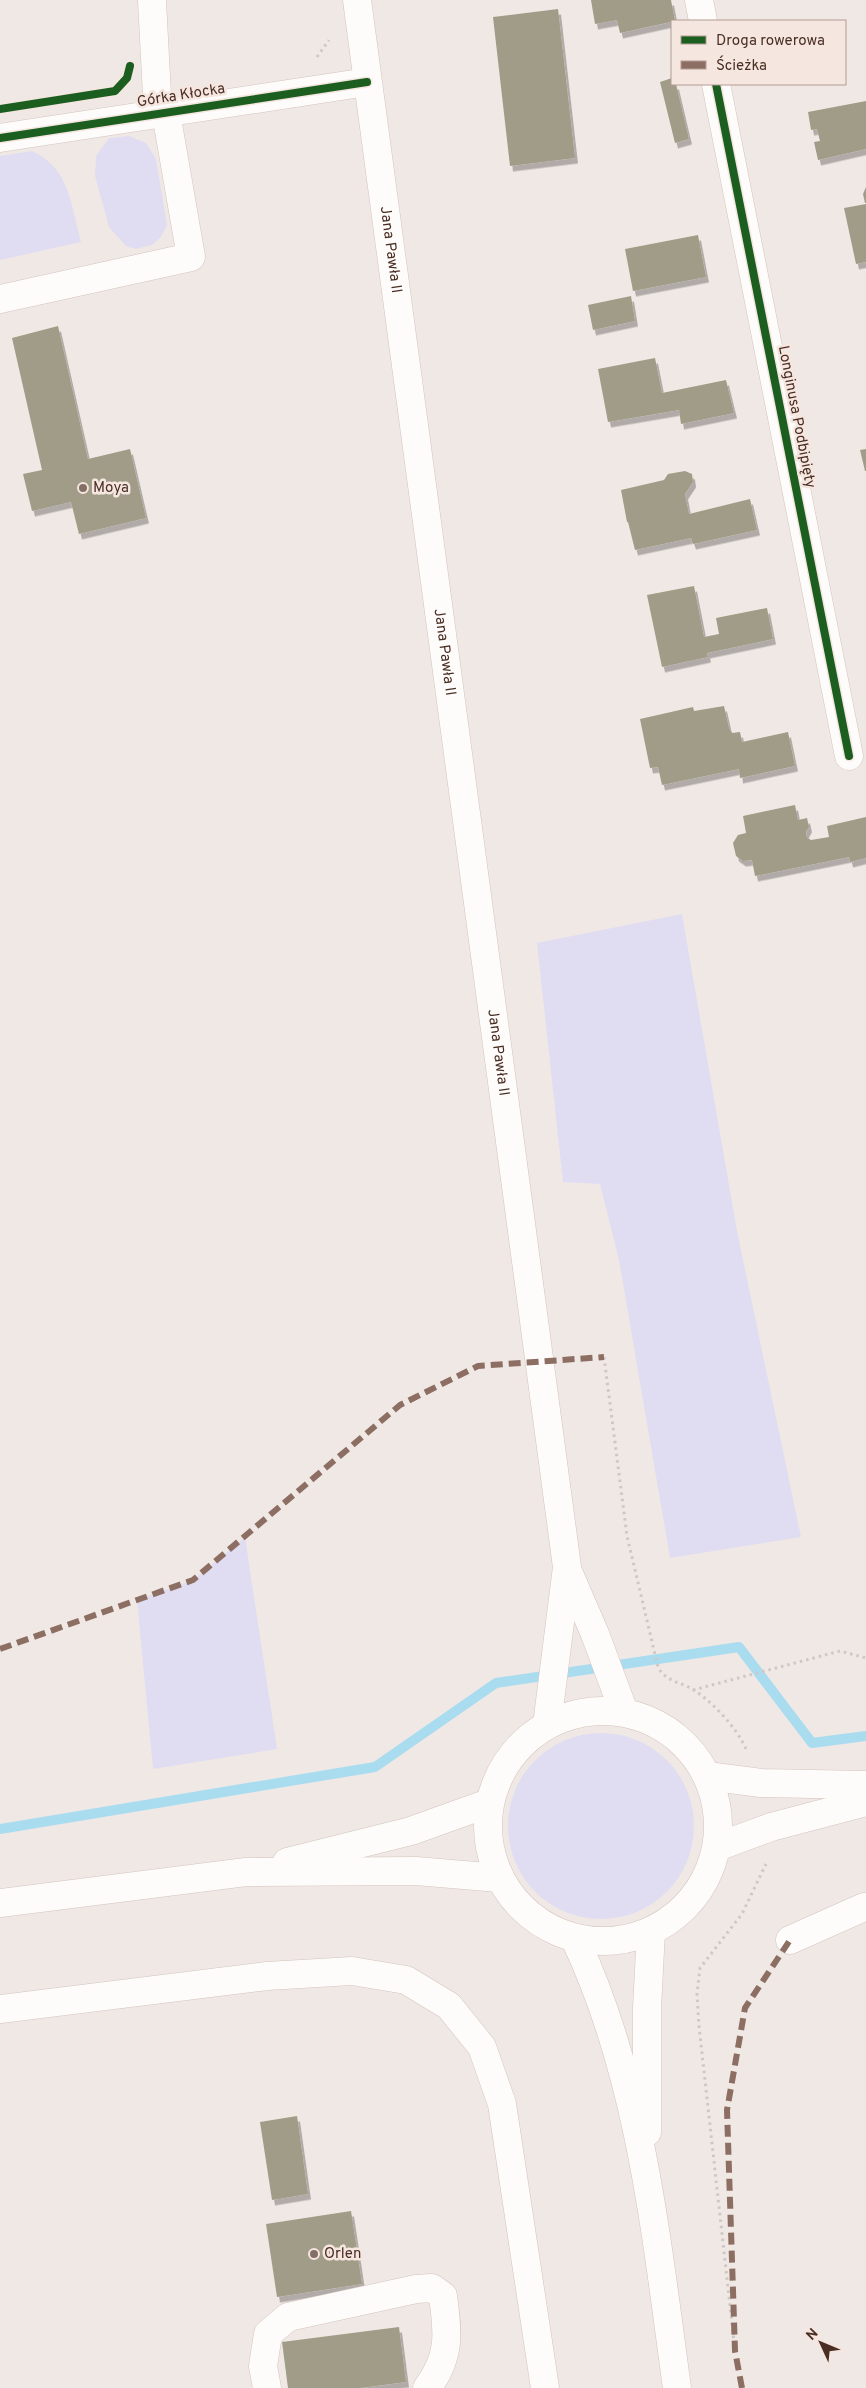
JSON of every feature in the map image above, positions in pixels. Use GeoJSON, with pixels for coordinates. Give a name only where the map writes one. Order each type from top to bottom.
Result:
{"type":"FeatureCollection","features":[{"type":"Feature","properties":{"kind":"main road","name":"Jana Pawła II"},"geometry":{"type":"LineString","coordinates":[[356,0],[567,1567]]}},
{"type":"Feature","properties":{"kind":"main road"},"geometry":{"type":"LineString","coordinates":[[699,0],[703,20]]}},
{"type":"Feature","properties":{"kind":"main road"},"geometry":{"type":"LineString","coordinates":[[0,299],[191,257],[162,113],[152,1]]}},
{"type":"Feature","properties":{"kind":"main road","name":"Górka Kłocka"},"geometry":{"type":"LineString","coordinates":[[0,138],[367,82]]}},
{"type":"Feature","properties":{"kind":"main road","name":"Longinusa Podbipięty"},"geometry":{"type":"LineString","coordinates":[[716,85],[849,756]]}},
{"type":"Feature","properties":{"kind":"main road"},"geometry":{"type":"LineString","coordinates":[[567,1567],[624,1712]]}},
{"type":"Feature","properties":{"kind":"main road"},"geometry":{"type":"LineString","coordinates":[[547,1725],[567,1567]]}},
{"type":"Feature","properties":{"kind":"main road"},"geometry":{"type":"LineString","coordinates":[[584,1712],[624,1712],[658,1724],[687,1747],[707,1776],[718,1811],[716,1847],[704,1882],[682,1911],[651,1932],[614,1942],[575,1939],[544,1926],[518,1906],[499,1878],[488,1842],[489,1803],[501,1772],[520,1745],[547,1725],[584,1712]]}},
{"type":"Feature","properties":{"kind":"main road"},"geometry":{"type":"LineString","coordinates":[[707,1776],[761,1783],[866,1784]]}},
{"type":"Feature","properties":{"kind":"main road"},"geometry":{"type":"LineString","coordinates":[[716,1847],[771,1827],[866,1802]]}},
{"type":"Feature","properties":{"kind":"main road"},"geometry":{"type":"LineString","coordinates":[[0,1903],[246,1872],[412,1831],[489,1803]]}},
{"type":"Feature","properties":{"kind":"main road"},"geometry":{"type":"LineString","coordinates":[[246,1872],[416,1872],[499,1878]]}},
{"type":"Feature","properties":{"kind":"main road"},"geometry":{"type":"LineString","coordinates":[[790,1940],[865,1906]]}},
{"type":"Feature","properties":{"kind":"main road"},"geometry":{"type":"LineString","coordinates":[[822,1941],[865,1906]]}},
{"type":"Feature","properties":{"kind":"main road"},"geometry":{"type":"LineString","coordinates":[[647,2173],[647,2008],[651,1932]]}},
{"type":"Feature","properties":{"kind":"main road"},"geometry":{"type":"LineString","coordinates":[[575,1939],[593,1977],[607,2015],[647,2173],[677,2388]]}},
{"type":"Feature","properties":{"kind":"main road"},"geometry":{"type":"LineString","coordinates":[[0,2009],[267,1976],[352,1971],[406,1980],[449,2006],[482,2047],[502,2104],[546,2388]]}},
{"type":"Feature","properties":{"kind":"main road"},"geometry":{"type":"LineString","coordinates":[[266,2388],[263,2366],[268,2334],[288,2317],[416,2289],[432,2288],[443,2296],[448,2333],[441,2364],[427,2388]]}},
{"type":"Feature","properties":{"kind":"path"},"geometry":{"type":"LineString","coordinates":[[315,60],[329,41],[330,34]]}},
{"type":"Feature","properties":{"kind":"path"},"geometry":{"type":"LineString","coordinates":[[604,1357],[627,1536],[658,1667],[666,1678],[692,1690],[720,1713],[744,1743],[761,1783]]}},
{"type":"Feature","properties":{"kind":"path"},"geometry":{"type":"LineString","coordinates":[[692,1690],[840,1651],[866,1658]]}},
{"type":"Feature","properties":{"kind":"path"},"geometry":{"type":"LineString","coordinates":[[735,2351],[699,2026],[697,1980],[700,1968],[706,1957],[742,1914],[774,1847],[771,1827]]}},
{"type":"Feature","properties":{"kind":"shaded area"},"geometry":{"type":"Polygon","coordinates":[[[129,136],[146,143],[156,159],[167,225],[161,237],[152,245],[136,249],[126,246],[109,227],[95,176],[96,156],[109,138],[129,136]]]}},
{"type":"Feature","properties":{"kind":"shaded area"},"geometry":{"type":"Polygon","coordinates":[[[32,151],[45,158],[62,178],[71,202],[81,242],[0,260],[0,156],[32,151]]]}},
{"type":"Feature","properties":{"kind":"shaded area"},"geometry":{"type":"Polygon","coordinates":[[[682,914],[737,1231],[801,1537],[670,1558],[619,1260],[600,1184],[563,1182],[537,943],[682,914]]]}},
{"type":"Feature","properties":{"kind":"shaded area"},"geometry":{"type":"Polygon","coordinates":[[[245,1537],[277,1749],[153,1769],[137,1600],[193,1580],[245,1537]]]}},
{"type":"Feature","properties":{"kind":"shaded area"},"geometry":{"type":"Polygon","coordinates":[[[601,1733],[628,1737],[645,1744],[660,1754],[673,1767],[683,1782],[690,1799],[694,1826],[690,1853],[683,1870],[673,1885],[660,1898],[645,1908],[628,1915],[601,1919],[574,1915],[557,1908],[542,1898],[529,1885],[519,1870],[512,1853],[508,1826],[512,1799],[519,1782],[529,1767],[542,1754],[557,1744],[574,1737],[601,1733]]]}},
{"type":"Feature","properties":{"kind":"building"},"geometry":{"type":"Polygon","coordinates":[[[591,0],[671,0],[675,20],[620,33],[617,20],[595,24],[591,0]]]}},
{"type":"Feature","properties":{"kind":"building"},"geometry":{"type":"Polygon","coordinates":[[[558,9],[575,158],[510,166],[493,17],[558,9]]]}},
{"type":"Feature","properties":{"kind":"building"},"geometry":{"type":"Polygon","coordinates":[[[671,78],[671,85],[676,85],[689,139],[675,143],[660,82],[671,78]]]}},
{"type":"Feature","properties":{"kind":"building"},"geometry":{"type":"Polygon","coordinates":[[[866,101],[866,149],[818,160],[814,142],[820,141],[817,129],[811,130],[808,112],[866,101]]]}},
{"type":"Feature","properties":{"kind":"building"},"geometry":{"type":"Polygon","coordinates":[[[866,187],[866,203],[865,203],[863,194],[866,187]]]}},
{"type":"Feature","properties":{"kind":"building"},"geometry":{"type":"Polygon","coordinates":[[[866,204],[866,262],[856,264],[844,208],[866,204]]]}},
{"type":"Feature","properties":{"kind":"building"},"geometry":{"type":"Polygon","coordinates":[[[698,235],[706,277],[633,291],[625,249],[698,235]]]}},
{"type":"Feature","properties":{"kind":"building"},"geometry":{"type":"Polygon","coordinates":[[[631,296],[635,321],[593,330],[588,305],[631,296]]]}},
{"type":"Feature","properties":{"kind":"building"},"geometry":{"type":"Polygon","coordinates":[[[58,326],[88,459],[130,449],[146,518],[79,534],[71,502],[32,511],[23,474],[42,470],[12,338],[58,326]]]}},
{"type":"Feature","properties":{"kind":"building"},"geometry":{"type":"Polygon","coordinates":[[[655,358],[662,393],[726,380],[734,413],[681,424],[679,410],[608,422],[598,369],[655,358]]]}},
{"type":"Feature","properties":{"kind":"building"},"geometry":{"type":"Polygon","coordinates":[[[866,449],[866,471],[865,471],[860,450],[866,449]]]}},
{"type":"Feature","properties":{"kind":"building"},"geometry":{"type":"Polygon","coordinates":[[[685,471],[692,474],[693,482],[685,494],[689,514],[750,499],[757,530],[693,544],[691,538],[635,550],[621,490],[664,480],[668,474],[685,471]]]}},
{"type":"Feature","properties":{"kind":"building"},"geometry":{"type":"Polygon","coordinates":[[[694,586],[704,637],[719,634],[716,618],[767,608],[773,639],[707,653],[708,657],[662,667],[647,595],[694,586]]]}},
{"type":"Feature","properties":{"kind":"building"},"geometry":{"type":"Polygon","coordinates":[[[724,706],[729,728],[732,733],[740,732],[742,742],[788,732],[795,766],[740,778],[739,769],[662,785],[658,767],[650,768],[640,719],[693,707],[694,711],[724,706]]]}},
{"type":"Feature","properties":{"kind":"building"},"geometry":{"type":"Polygon","coordinates":[[[795,805],[798,820],[807,818],[809,827],[806,832],[807,838],[811,840],[829,837],[827,826],[866,817],[866,858],[850,862],[849,857],[755,876],[752,860],[743,861],[736,856],[733,843],[738,835],[746,833],[743,816],[795,805]]]}},
{"type":"Feature","properties":{"kind":"building"},"geometry":{"type":"Polygon","coordinates":[[[297,2116],[308,2194],[272,2200],[260,2122],[297,2116]]]}},
{"type":"Feature","properties":{"kind":"building","name":"Orlen"},"geometry":{"type":"Polygon","coordinates":[[[351,2211],[362,2284],[277,2297],[266,2224],[351,2211]]]}},
{"type":"Feature","properties":{"kind":"building"},"geometry":{"type":"Polygon","coordinates":[[[399,2327],[406,2382],[360,2388],[288,2388],[282,2342],[399,2327]]]}},
{"type":"Feature","properties":{"kind":"waterway"},"geometry":{"type":"LineString","coordinates":[[0,1829],[375,1767],[496,1683],[739,1647],[812,1743],[866,1736]]}},
{"type":"Feature","properties":{"kind":"marked path"},"geometry":{"type":"LineString","coordinates":[[0,1649],[193,1580],[400,1405],[478,1366],[604,1357]]}},
{"type":"Feature","properties":{"kind":"marked path"},"geometry":{"type":"LineString","coordinates":[[742,2388],[735,2351],[727,2110],[745,2008],[790,1940]]}},
{"type":"Feature","properties":{"kind":"cycle path"},"geometry":{"type":"LineString","coordinates":[[0,109],[115,91],[127,78],[130,66]]}},
{"type":"Feature","properties":{"kind":"cycle path"},"geometry":{"type":"LineString","coordinates":[[0,138],[367,82]]}},
{"type":"Feature","properties":{"kind":"cycle path"},"geometry":{"type":"LineString","coordinates":[[716,85],[849,756]]}},
{"type":"Feature","properties":{"kind":"place","name":"Moya"},"geometry":{"type":"Point","coordinates":[83,488]}},
{"type":"Feature","properties":{"kind":"place","name":"Orlen"},"geometry":{"type":"Point","coordinates":[314,2254]}}]}
